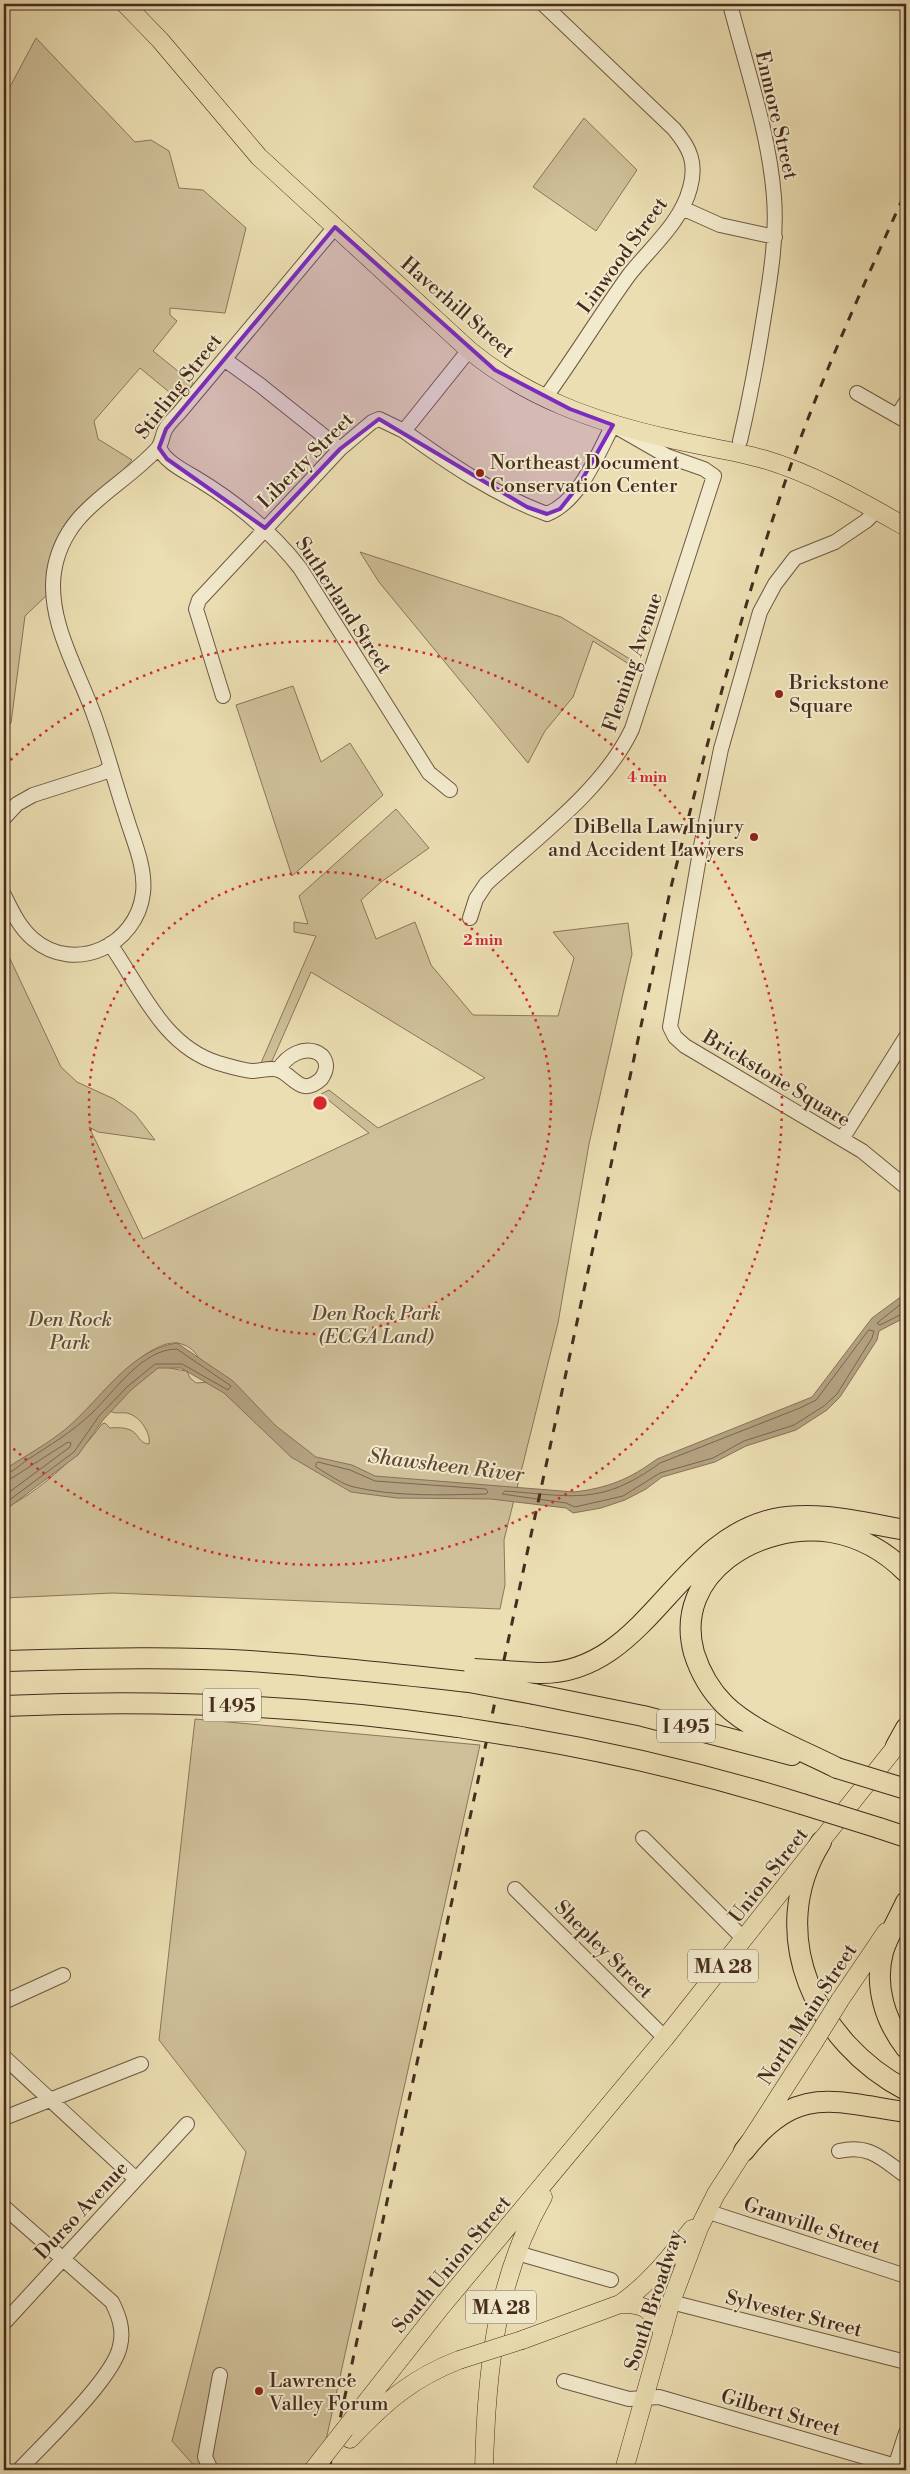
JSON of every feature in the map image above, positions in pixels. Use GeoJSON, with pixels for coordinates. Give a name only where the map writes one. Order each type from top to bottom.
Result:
{"type":"FeatureCollection","features":[{"type":"Feature","properties":{"kind":"highway"},"geometry":{"type":"LineString","coordinates":[[472,1676],[537,1673],[573,1669],[607,1654],[622,1643],[710,1551],[730,1537],[752,1526],[776,1519],[812,1517],[906,1530]]}},
{"type":"Feature","properties":{"kind":"highway"},"geometry":{"type":"LineString","coordinates":[[837,1768],[757,1728],[732,1711],[718,1698],[703,1674],[693,1648],[690,1619],[694,1604],[710,1576],[727,1559],[760,1540],[794,1531],[823,1531],[852,1537],[882,1551],[906,1572]]}},
{"type":"Feature","properties":{"kind":"highway","name":"I 495"},"geometry":{"type":"LineString","coordinates":[[4,1661],[178,1658],[351,1669],[406,1663],[472,1676],[534,1694],[698,1729],[906,1789]]}},
{"type":"Feature","properties":{"kind":"highway","name":"I 495"},"geometry":{"type":"LineString","coordinates":[[4,1706],[95,1701],[187,1702],[368,1714],[521,1736],[637,1759],[743,1786],[906,1837]]}},
{"type":"Feature","properties":{"kind":"highway"},"geometry":{"type":"LineString","coordinates":[[901,1740],[906,1728]]}},
{"type":"Feature","properties":{"kind":"highway"},"geometry":{"type":"LineString","coordinates":[[820,1842],[806,1870],[798,1902],[798,1942],[804,1970],[822,2010],[839,2036],[873,2068],[906,2090]]}},
{"type":"Feature","properties":{"kind":"highway"},"geometry":{"type":"LineString","coordinates":[[906,1901],[884,1950],[880,1982],[888,2016],[906,2048]]}},
{"type":"Feature","properties":{"kind":"highway"},"geometry":{"type":"LineString","coordinates":[[744,2151],[779,2116],[809,2103],[842,2101],[906,2112]]}},
{"type":"Feature","properties":{"kind":"main road","name":"Haverhill Street"},"geometry":{"type":"LineString","coordinates":[[125,4],[160,40],[259,157],[469,350],[495,370],[544,398],[588,417],[613,425],[784,466],[830,485],[906,527]]}},
{"type":"Feature","properties":{"kind":"main road","name":"Union Street"},"geometry":{"type":"LineString","coordinates":[[624,2088],[744,1940],[901,1740]]}},
{"type":"Feature","properties":{"kind":"main road","name":"North Main Street"},"geometry":{"type":"LineString","coordinates":[[744,2151],[840,2000],[906,1901]]}},
{"type":"Feature","properties":{"kind":"main road","name":"South Union Street"},"geometry":{"type":"LineString","coordinates":[[313,2470],[347,2434],[441,2307],[624,2088]]}},
{"type":"Feature","properties":{"kind":"main road","name":"South Broadway"},"geometry":{"type":"LineString","coordinates":[[624,2470],[682,2269],[706,2211],[744,2151]]}},
{"type":"Feature","properties":{"kind":"main road","name":"MA 28"},"geometry":{"type":"LineString","coordinates":[[484,2470],[488,2383],[495,2335],[504,2293],[517,2253],[538,2205],[567,2158]]}},
{"type":"Feature","properties":{"kind":"main road"},"geometry":{"type":"LineString","coordinates":[[325,2470],[347,2434],[408,2384],[432,2370],[522,2340],[620,2304],[633,2295],[663,2265],[706,2211]]}},
{"type":"Feature","properties":{"kind":"main road"},"geometry":{"type":"LineString","coordinates":[[620,2304],[632,2304],[648,2309],[654,2314],[663,2332]]}},
{"type":"Feature","properties":{"kind":"street","name":"Linwood Street"},"geometry":{"type":"LineString","coordinates":[[543,4],[650,104],[687,144],[692,164],[691,182],[682,208],[622,286],[570,364],[544,398]]}},
{"type":"Feature","properties":{"kind":"street","name":"Enmore Street"},"geometry":{"type":"LineString","coordinates":[[730,4],[768,157],[774,194],[775,236],[750,400],[740,441]]}},
{"type":"Feature","properties":{"kind":"street"},"geometry":{"type":"LineString","coordinates":[[682,208],[720,225],[775,236]]}},
{"type":"Feature","properties":{"kind":"street","name":"Stirling Street"},"geometry":{"type":"LineString","coordinates":[[4,895],[24,930],[34,940],[46,947],[76,955],[98,951],[120,940],[131,926],[140,909],[143,890],[140,858],[94,716],[56,614],[53,600],[54,571],[64,540],[84,511],[159,446],[166,429],[336,227]]}},
{"type":"Feature","properties":{"kind":"street"},"geometry":{"type":"LineString","coordinates":[[469,350],[404,431],[451,465],[527,507],[547,514],[560,509],[579,485],[613,425]]}},
{"type":"Feature","properties":{"kind":"street"},"geometry":{"type":"LineString","coordinates":[[224,359],[260,385],[340,449]]}},
{"type":"Feature","properties":{"kind":"street"},"geometry":{"type":"LineString","coordinates":[[857,393],[902,418],[906,402]]}},
{"type":"Feature","properties":{"kind":"street","name":"Liberty Street"},"geometry":{"type":"LineString","coordinates":[[223,696],[196,609],[199,600],[340,449],[372,422],[379,419],[404,431]]}},
{"type":"Feature","properties":{"kind":"street","name":"Fleming Avenue"},"geometry":{"type":"LineString","coordinates":[[470,918],[476,899],[486,884],[580,798],[606,772],[623,748],[632,729],[714,476],[704,469],[667,456],[613,425]]}},
{"type":"Feature","properties":{"kind":"street","name":"Sutherland Street"},"geometry":{"type":"LineString","coordinates":[[159,446],[167,458],[215,490],[265,528],[280,542],[300,568],[429,773],[450,790]]}},
{"type":"Feature","properties":{"kind":"street","name":"Brickstone Square"},"geometry":{"type":"LineString","coordinates":[[877,510],[865,522],[835,542],[795,558],[775,584],[760,612],[721,749],[701,846],[670,1021],[672,1034],[681,1043],[862,1151],[906,1186]]}},
{"type":"Feature","properties":{"kind":"street"},"geometry":{"type":"LineString","coordinates":[[4,818],[17,804],[33,795],[102,774],[110,768]]}},
{"type":"Feature","properties":{"kind":"street"},"geometry":{"type":"LineString","coordinates":[[110,944],[159,1020],[180,1043],[209,1060],[230,1066],[251,1071],[278,1070]]}},
{"type":"Feature","properties":{"kind":"street"},"geometry":{"type":"LineString","coordinates":[[842,1139],[906,1037]]}},
{"type":"Feature","properties":{"kind":"street"},"geometry":{"type":"LineString","coordinates":[[643,1838],[744,1940]]}},
{"type":"Feature","properties":{"kind":"street","name":"Shepley Street"},"geometry":{"type":"LineString","coordinates":[[515,1889],[665,2038]]}},
{"type":"Feature","properties":{"kind":"street"},"geometry":{"type":"LineString","coordinates":[[4,2002],[63,1975]]}},
{"type":"Feature","properties":{"kind":"street"},"geometry":{"type":"LineString","coordinates":[[4,2057],[136,2179]]}},
{"type":"Feature","properties":{"kind":"street"},"geometry":{"type":"LineString","coordinates":[[4,2118],[141,2064]]}},
{"type":"Feature","properties":{"kind":"street","name":"Durso Avenue"},"geometry":{"type":"LineString","coordinates":[[4,2323],[187,2124]]}},
{"type":"Feature","properties":{"kind":"street"},"geometry":{"type":"LineString","coordinates":[[839,2151],[854,2148],[869,2150],[906,2176]]}},
{"type":"Feature","properties":{"kind":"street"},"geometry":{"type":"LineString","coordinates":[[4,2208],[112,2302],[122,2331],[120,2347],[109,2373],[19,2470]]}},
{"type":"Feature","properties":{"kind":"street","name":"Granville Street"},"geometry":{"type":"LineString","coordinates":[[706,2211],[906,2276]]}},
{"type":"Feature","properties":{"kind":"street"},"geometry":{"type":"LineString","coordinates":[[517,2253],[611,2280]]}},
{"type":"Feature","properties":{"kind":"street","name":"Sylvester Street"},"geometry":{"type":"LineString","coordinates":[[671,2302],[906,2362]]}},
{"type":"Feature","properties":{"kind":"street"},"geometry":{"type":"LineString","coordinates":[[210,2470],[204,2457],[220,2374]]}},
{"type":"Feature","properties":{"kind":"street","name":"Gilbert Street"},"geometry":{"type":"LineString","coordinates":[[564,2381],[629,2399],[659,2397],[899,2469]]}},
{"type":"Feature","properties":{"kind":"street"},"geometry":{"type":"LineString","coordinates":[[899,2469],[906,2433]]}},
{"type":"Feature","properties":{"kind":"highlighted area"},"geometry":{"type":"Polygon","coordinates":[[[335,227],[495,370],[570,409],[613,425],[579,485],[560,509],[547,514],[527,507],[379,419],[340,449],[265,528],[167,459],[159,448],[166,429],[335,227]]]}},
{"type":"Feature","properties":{"kind":"green space"},"geometry":{"type":"Polygon","coordinates":[[[36,38],[135,142],[151,140],[169,151],[179,188],[203,190],[246,228],[225,313],[170,308],[170,315],[177,321],[153,351],[194,384],[180,401],[140,368],[94,421],[98,439],[132,460],[118,475],[80,506],[71,516],[58,540],[50,566],[48,594],[25,616],[11,723],[4,728],[4,98],[36,38]]]}},
{"type":"Feature","properties":{"kind":"green space"},"geometry":{"type":"Polygon","coordinates":[[[584,118],[637,170],[596,231],[533,187],[584,118]]]}},
{"type":"Feature","properties":{"kind":"green space"},"geometry":{"type":"Polygon","coordinates":[[[360,552],[561,617],[643,667],[641,672],[593,641],[573,697],[545,731],[528,763],[379,582],[360,552]]]}},
{"type":"Feature","properties":{"kind":"green space"},"geometry":{"type":"Polygon","coordinates":[[[293,686],[321,762],[350,743],[383,795],[292,876],[236,705],[293,686]]]}},
{"type":"Feature","properties":{"kind":"green space","name":"Den Rock Park (ECGA Land)"},"geometry":{"type":"Polygon","coordinates":[[[396,809],[429,848],[381,882],[361,900],[376,939],[415,922],[431,965],[473,1015],[558,1016],[574,958],[553,932],[628,923],[632,954],[589,1144],[558,1323],[504,1540],[505,1585],[500,1609],[113,1593],[4,1598],[4,1508],[30,1494],[58,1472],[94,1435],[102,1424],[105,1423],[110,1428],[133,1431],[141,1441],[149,1444],[147,1431],[138,1419],[127,1413],[110,1411],[124,1394],[155,1366],[187,1371],[190,1378],[196,1383],[210,1382],[202,1363],[190,1348],[177,1343],[163,1345],[148,1353],[117,1378],[65,1431],[4,1471],[4,946],[61,1067],[77,1082],[114,1099],[135,1114],[155,1140],[98,1132],[89,1127],[143,1239],[369,1133],[321,1094],[329,1090],[378,1128],[485,1078],[311,972],[272,1061],[261,1063],[316,936],[294,932],[294,922],[308,924],[299,896],[396,809]]]}},
{"type":"Feature","properties":{"kind":"green space"},"geometry":{"type":"Polygon","coordinates":[[[195,1719],[480,1745],[326,2440],[303,2470],[198,2470],[172,2441],[246,2152],[159,2040],[195,1719]]]}},
{"type":"Feature","properties":{"kind":"water","name":"Shawsheen River"},"geometry":{"type":"Polygon","coordinates":[[[906,1293],[906,1317],[879,1331],[877,1340],[840,1397],[827,1410],[796,1430],[746,1446],[715,1462],[662,1477],[646,1489],[625,1500],[601,1508],[573,1513],[566,1508],[491,1499],[397,1498],[351,1492],[291,1457],[224,1393],[181,1368],[158,1368],[131,1390],[103,1420],[78,1455],[4,1511],[4,1470],[58,1435],[86,1410],[127,1368],[159,1348],[177,1343],[233,1381],[276,1426],[316,1457],[352,1465],[375,1476],[574,1492],[618,1482],[657,1459],[812,1397],[872,1318],[906,1293]]]}},
{"type":"Feature","properties":{"kind":"railway"},"geometry":{"type":"LineString","coordinates":[[329,2470],[671,887],[742,618],[775,512],[793,459],[833,357],[906,191]]}},
{"type":"Feature","properties":{"kind":"place","name":"Northeast Document Conservation Center"},"geometry":{"type":"Point","coordinates":[480,473]}},
{"type":"Feature","properties":{"kind":"place","name":"Brickstone Square"},"geometry":{"type":"Point","coordinates":[779,694]}},
{"type":"Feature","properties":{"kind":"place","name":"DiBella Law Injury and Accident Lawyers"},"geometry":{"type":"Point","coordinates":[754,837]}},
{"type":"Feature","properties":{"kind":"place","name":"Lawrence Valley Forum"},"geometry":{"type":"Point","coordinates":[259,2391]}},
{"type":"Feature","properties":{"kind":"park label","name":"Den Rock Park"},"geometry":{"type":"Point","coordinates":[70,1330]}}]}
